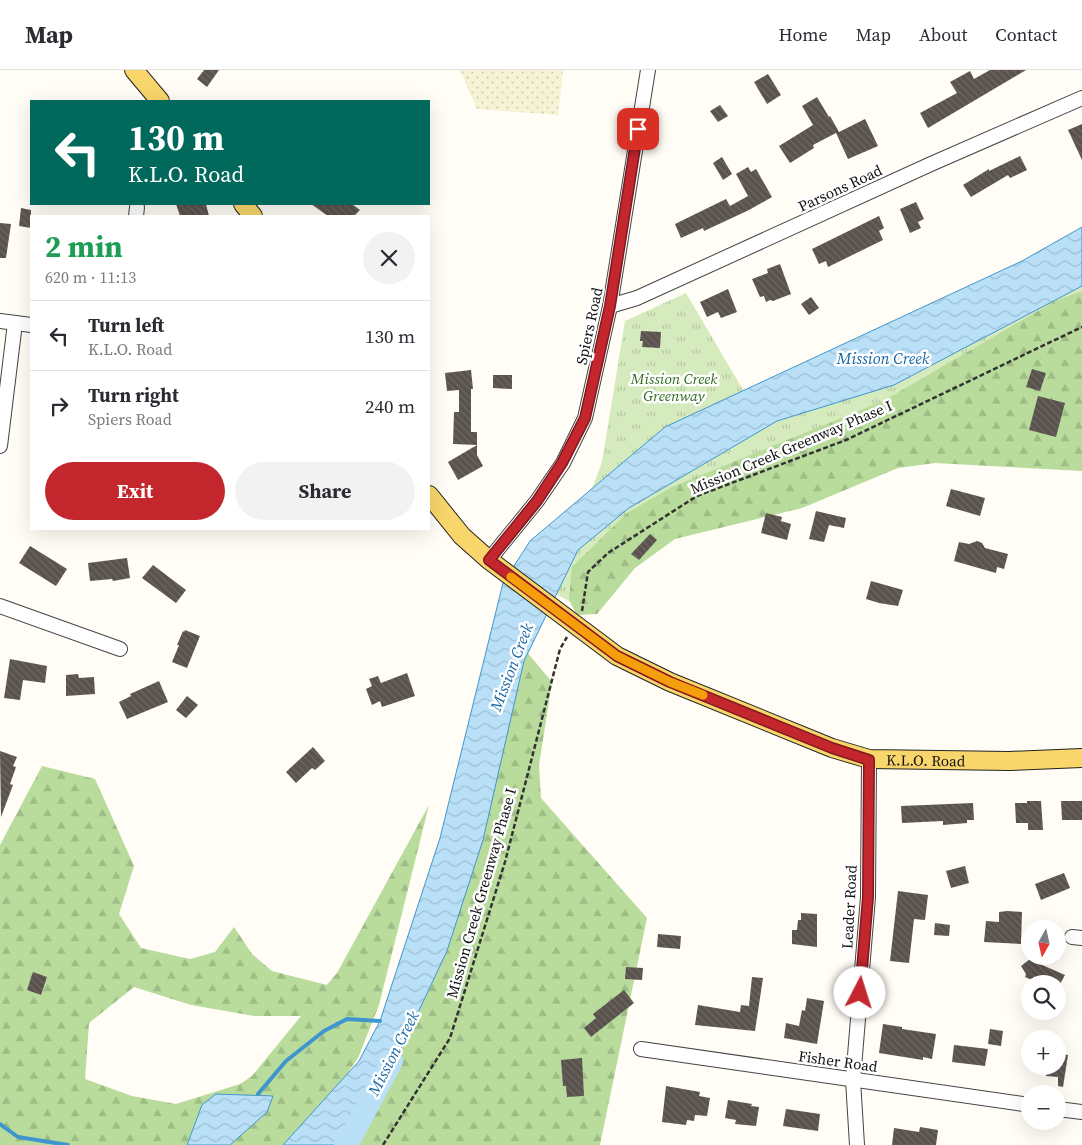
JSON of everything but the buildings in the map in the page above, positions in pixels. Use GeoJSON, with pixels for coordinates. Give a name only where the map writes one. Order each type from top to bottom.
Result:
{"type":"FeatureCollection","features":[{"type":"Feature","properties":{"kind":"main road"},"geometry":{"type":"LineString","coordinates":[[134,70],[159,100]]}},
{"type":"Feature","properties":{"kind":"main road"},"geometry":{"type":"LineString","coordinates":[[244,205],[252,215]]}},
{"type":"Feature","properties":{"kind":"main road","name":"K.L.O. Road"},"geometry":{"type":"LineString","coordinates":[[430,496],[462,536],[489,560],[617,656],[670,682],[832,748],[869,760],[1082,758]]}},
{"type":"Feature","properties":{"kind":"street","name":"Spiers Road"},"geometry":{"type":"LineString","coordinates":[[489,560],[537,501],[562,463],[585,418],[610,306],[648,70]]}},
{"type":"Feature","properties":{"kind":"street","name":"Parsons Road"},"geometry":{"type":"LineString","coordinates":[[610,306],[637,298],[931,164],[1082,98]]}},
{"type":"Feature","properties":{"kind":"street"},"geometry":{"type":"LineString","coordinates":[[0,321],[30,325]]}},
{"type":"Feature","properties":{"kind":"street"},"geometry":{"type":"LineString","coordinates":[[0,446],[15,323]]}},
{"type":"Feature","properties":{"kind":"street"},"geometry":{"type":"LineString","coordinates":[[0,606],[120,649]]}},
{"type":"Feature","properties":{"kind":"street","name":"Leader Road"},"geometry":{"type":"LineString","coordinates":[[857,1145],[853,1080],[868,897],[869,760]]}},
{"type":"Feature","properties":{"kind":"street","name":"Fisher Road"},"geometry":{"type":"LineString","coordinates":[[641,1049],[1021,1104]]}},
{"type":"Feature","properties":{"kind":"street"},"geometry":{"type":"LineString","coordinates":[[1066,1110],[1082,1112]]}},
{"type":"Feature","properties":{"kind":"path","name":"Mission Creek Greenway Phase I"},"geometry":{"type":"LineString","coordinates":[[384,1145],[450,1038],[505,862],[560,649],[575,626],[588,572],[608,553],[697,496],[846,440],[1082,327]]}},
{"type":"Feature","properties":{"kind":"shaded area"},"geometry":{"type":"Polygon","coordinates":[[[460,70],[563,70],[558,115],[477,109],[460,70]]]}},
{"type":"Feature","properties":{"kind":"green space","name":"Mission Creek Greenway"},"geometry":{"type":"Polygon","coordinates":[[[1082,241],[1082,336],[666,530],[586,610],[531,581],[592,489],[602,462],[625,321],[686,293],[756,412],[1082,241]]]}},
{"type":"Feature","properties":{"kind":"green space"},"geometry":{"type":"Polygon","coordinates":[[[1082,291],[1082,471],[935,463],[898,468],[802,508],[675,539],[635,568],[597,614],[577,615],[569,600],[572,567],[627,513],[672,487],[885,400],[1055,301],[1082,291]]]}},
{"type":"Feature","properties":{"kind":"green space"},"geometry":{"type":"Polygon","coordinates":[[[511,633],[552,682],[539,765],[541,798],[647,918],[600,1145],[331,1145],[368,1090],[511,633]]]}},
{"type":"Feature","properties":{"kind":"green space"},"geometry":{"type":"Polygon","coordinates":[[[42,766],[95,779],[134,866],[119,914],[141,948],[190,959],[215,952],[234,927],[252,954],[272,971],[327,985],[337,973],[429,805],[379,1005],[358,1058],[325,1106],[290,1145],[0,1145],[0,845],[42,766]],[[134,987],[89,1023],[85,1079],[132,1096],[176,1104],[240,1084],[252,1076],[301,1016],[254,1016],[191,1005],[134,987]]]}},
{"type":"Feature","properties":{"kind":"water","name":"Mission Creek"},"geometry":{"type":"Polygon","coordinates":[[[1082,227],[1082,286],[894,385],[777,421],[629,508],[578,550],[524,661],[483,840],[447,951],[390,1072],[334,1145],[283,1145],[359,1061],[380,1021],[440,838],[503,583],[530,541],[665,427],[1022,261],[1082,227]]]}},
{"type":"Feature","properties":{"kind":"water"},"geometry":{"type":"Polygon","coordinates":[[[216,1094],[273,1096],[267,1112],[230,1145],[187,1145],[202,1105],[216,1094]]]}},
{"type":"Feature","properties":{"kind":"waterway"},"geometry":{"type":"LineString","coordinates":[[258,1094],[286,1061],[324,1031],[347,1019],[380,1021]]}},
{"type":"Feature","properties":{"kind":"waterway","name":"Mission Creek"},"geometry":{"type":"LineString","coordinates":[[345,1145],[392,1061]]}},
{"type":"Feature","properties":{"kind":"waterway"},"geometry":{"type":"LineString","coordinates":[[0,1124],[18,1137],[68,1145]]}},
{"type":"Feature","properties":{"kind":"slow traffic"},"geometry":{"type":"LineString","coordinates":[[511,577],[617,656],[670,682],[703,695]]}},
{"type":"Feature","properties":{"kind":"route"},"geometry":{"type":"LineString","coordinates":[[638,129],[610,306],[585,418],[562,463],[537,501],[489,560],[617,656],[670,682],[832,748],[869,760],[868,897],[860,993]]}}]}
